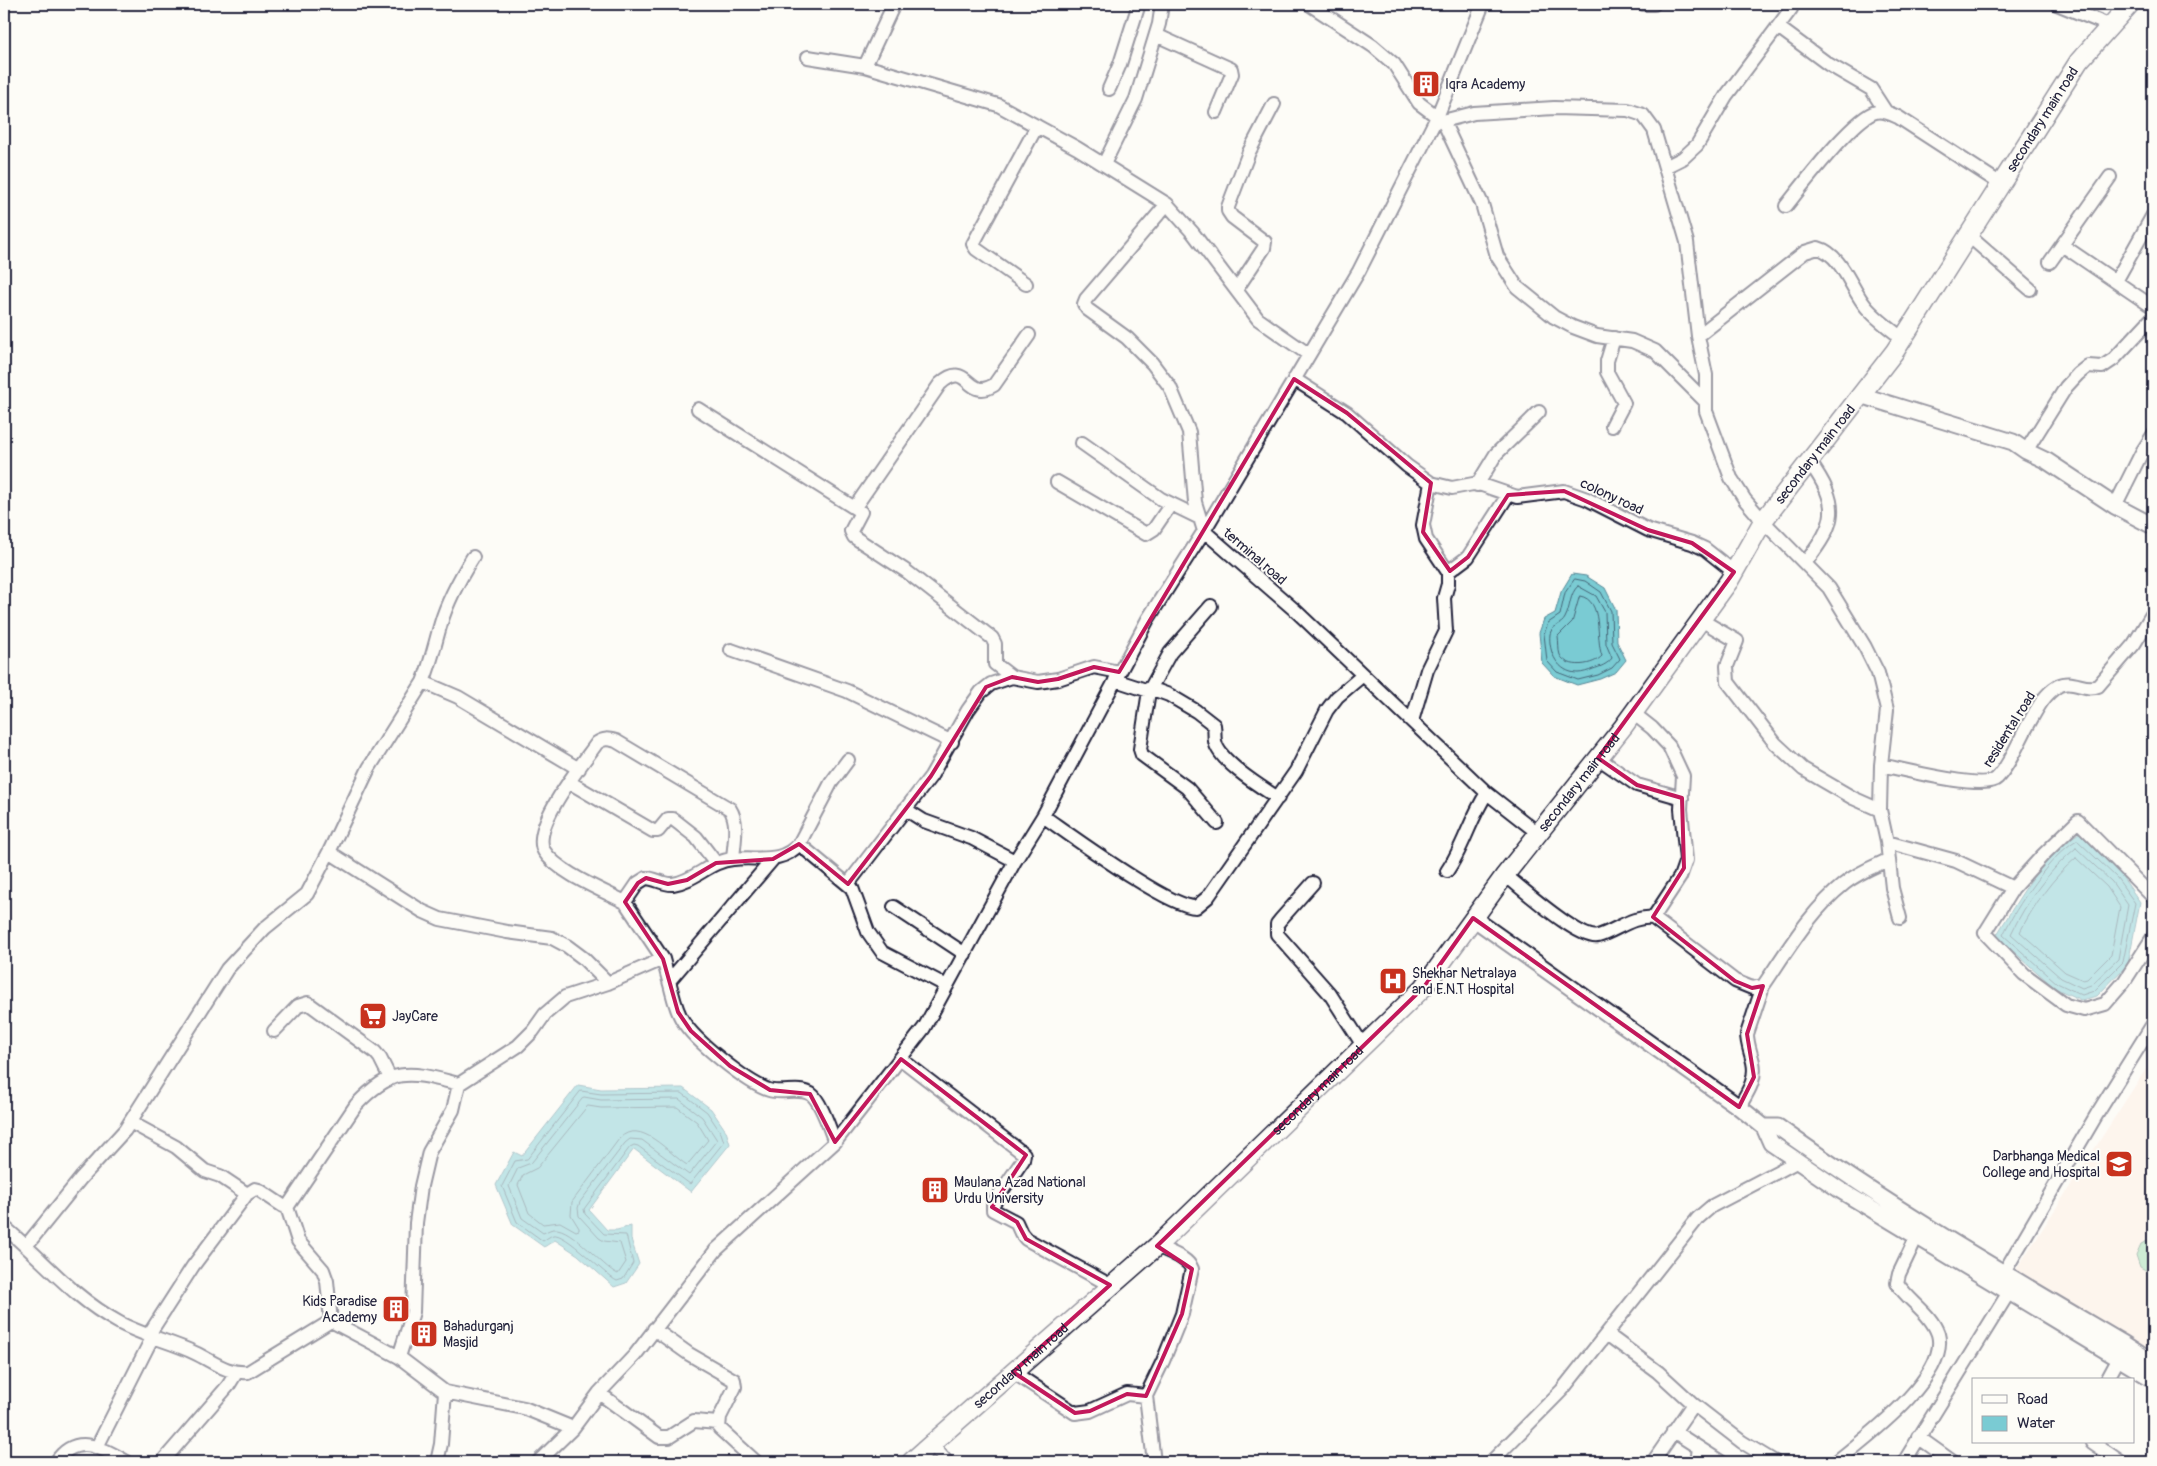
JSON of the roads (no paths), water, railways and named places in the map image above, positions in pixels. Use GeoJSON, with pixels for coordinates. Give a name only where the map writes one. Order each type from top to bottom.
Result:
{"type":"FeatureCollection","features":[{"type":"Feature","properties":{"kind":"main road","name":"secondary main road"},"geometry":{"type":"LineString","coordinates":[[911,1462],[1110,1285],[1157,1246],[1424,987],[1505,875],[1598,758],[1701,620],[1734,572],[1763,521],[1902,338],[1969,236],[2079,61],[2130,4]]}},
{"type":"Feature","properties":{"kind":"street"},"geometry":{"type":"LineString","coordinates":[[865,66],[894,4]]}},
{"type":"Feature","properties":{"kind":"street"},"geometry":{"type":"LineString","coordinates":[[1109,89],[1123,58],[1139,4]]}},
{"type":"Feature","properties":{"kind":"street"},"geometry":{"type":"LineString","coordinates":[[1104,164],[1136,99],[1162,15],[1162,4]]}},
{"type":"Feature","properties":{"kind":"street"},"geometry":{"type":"LineString","coordinates":[[1308,4],[1373,46],[1394,64],[1419,103],[1440,119],[1482,204],[1497,256],[1517,287],[1554,317],[1573,327],[1597,336],[1632,341],[1655,351],[1706,402]]}},
{"type":"Feature","properties":{"kind":"street"},"geometry":{"type":"LineString","coordinates":[[538,1462],[572,1428],[599,1393],[635,1355],[716,1250],[835,1142],[924,1028],[1015,861],[1043,816],[1148,619],[1204,531],[1359,271],[1440,119],[1483,4]]}},
{"type":"Feature","properties":{"kind":"street"},"geometry":{"type":"LineString","coordinates":[[1644,4],[1654,4]]}},
{"type":"Feature","properties":{"kind":"street"},"geometry":{"type":"LineString","coordinates":[[1665,167],[1683,158],[1697,145],[1726,96],[1791,9],[1791,4]]}},
{"type":"Feature","properties":{"kind":"street"},"geometry":{"type":"LineString","coordinates":[[2057,4],[2075,7],[2111,26]]}},
{"type":"Feature","properties":{"kind":"street"},"geometry":{"type":"LineString","coordinates":[[1778,27],[1833,67],[1870,89],[1886,112]]}},
{"type":"Feature","properties":{"kind":"street"},"geometry":{"type":"LineString","coordinates":[[1156,35],[1231,69],[1232,74],[1216,112]]}},
{"type":"Feature","properties":{"kind":"street"},"geometry":{"type":"LineString","coordinates":[[808,58],[865,66],[998,105],[1077,148],[1167,204],[1193,233],[1258,319],[1308,354]]}},
{"type":"Feature","properties":{"kind":"street"},"geometry":{"type":"LineString","coordinates":[[1236,290],[1264,248],[1265,242],[1232,218],[1228,207],[1249,152],[1274,104]]}},
{"type":"Feature","properties":{"kind":"street"},"geometry":{"type":"LineString","coordinates":[[1440,119],[1474,112],[1554,108],[1628,110],[1643,115],[1649,121],[1654,130],[1687,242],[1698,336],[1706,375],[1706,402],[1709,420],[1730,478],[1763,521],[1829,588],[1865,647],[1878,673],[1887,710],[1881,765],[1880,810],[1887,842],[1892,888],[1900,918]]}},
{"type":"Feature","properties":{"kind":"street"},"geometry":{"type":"LineString","coordinates":[[1786,206],[1844,137],[1865,116],[1876,111],[1886,112],[1898,117],[2001,184]]}},
{"type":"Feature","properties":{"kind":"street"},"geometry":{"type":"LineString","coordinates":[[1026,284],[976,249],[973,244],[1037,126]]}},
{"type":"Feature","properties":{"kind":"street"},"geometry":{"type":"LineString","coordinates":[[2050,262],[2110,177]]}},
{"type":"Feature","properties":{"kind":"street","name":"terminal road"},"geometry":{"type":"LineString","coordinates":[[1167,204],[1086,299],[1084,304],[1087,310],[1127,338],[1152,363],[1170,387],[1189,432],[1196,502],[1204,531],[1297,612],[1487,793],[1538,833]]}},
{"type":"Feature","properties":{"kind":"street"},"geometry":{"type":"LineString","coordinates":[[2116,280],[2153,215]]}},
{"type":"Feature","properties":{"kind":"street"},"geometry":{"type":"LineString","coordinates":[[1969,236],[2030,288]]}},
{"type":"Feature","properties":{"kind":"street"},"geometry":{"type":"LineString","coordinates":[[2062,245],[2153,307]]}},
{"type":"Feature","properties":{"kind":"street"},"geometry":{"type":"LineString","coordinates":[[1698,336],[1805,252],[1818,248],[1830,253],[1837,261],[1855,292],[1874,315],[1902,338]]}},
{"type":"Feature","properties":{"kind":"street"},"geometry":{"type":"LineString","coordinates":[[2026,451],[2072,380],[2088,366],[2102,367],[2114,359],[2153,317]]}},
{"type":"Feature","properties":{"kind":"street"},"geometry":{"type":"LineString","coordinates":[[855,507],[940,384],[951,375],[956,375],[979,389],[994,385],[1029,334]]}},
{"type":"Feature","properties":{"kind":"street"},"geometry":{"type":"LineString","coordinates":[[1612,426],[1624,403],[1608,372],[1607,361],[1614,338]]}},
{"type":"Feature","properties":{"kind":"street","name":"colony road"},"geometry":{"type":"LineString","coordinates":[[1294,379],[1347,412],[1407,466],[1431,483],[1452,488],[1478,485],[1491,487],[1508,495],[1524,497],[1564,490],[1648,530],[1692,543],[1704,549],[1734,572]]}},
{"type":"Feature","properties":{"kind":"street"},"geometry":{"type":"LineString","coordinates":[[1860,395],[2013,442],[2026,451],[2048,461],[2115,506],[2153,526]]}},
{"type":"Feature","properties":{"kind":"street"},"geometry":{"type":"LineString","coordinates":[[698,409],[862,512],[851,530],[854,537],[906,571],[992,638],[995,644],[995,664],[1012,677],[1038,682],[1058,679],[1094,667],[1149,691],[1158,691],[1169,695],[1212,722],[1215,729],[1215,741],[1222,754],[1230,763],[1278,798]]}},
{"type":"Feature","properties":{"kind":"street"},"geometry":{"type":"LineString","coordinates":[[1478,485],[1496,454],[1539,412]]}},
{"type":"Feature","properties":{"kind":"street"},"geometry":{"type":"LineString","coordinates":[[2115,506],[2142,452],[2153,435]]}},
{"type":"Feature","properties":{"kind":"street"},"geometry":{"type":"LineString","coordinates":[[1082,443],[1170,504],[1200,518]]}},
{"type":"Feature","properties":{"kind":"street"},"geometry":{"type":"LineString","coordinates":[[1805,563],[1825,536],[1831,520],[1827,490],[1822,479],[1809,461]]}},
{"type":"Feature","properties":{"kind":"street"},"geometry":{"type":"LineString","coordinates":[[1057,482],[1146,534],[1154,528],[1170,504]]}},
{"type":"Feature","properties":{"kind":"street"},"geometry":{"type":"LineString","coordinates":[[1412,721],[1431,660],[1446,631],[1444,598],[1449,578],[1448,572],[1424,532],[1424,516],[1431,483]]}},
{"type":"Feature","properties":{"kind":"street"},"geometry":{"type":"LineString","coordinates":[[1448,572],[1468,557],[1508,495]]}},
{"type":"Feature","properties":{"kind":"street"},"geometry":{"type":"LineString","coordinates":[[26,1246],[80,1178],[125,1130],[227,969],[265,928],[307,894],[369,768],[423,682],[442,621],[457,583],[473,557]]}},
{"type":"Feature","properties":{"kind":"street"},"geometry":{"type":"LineString","coordinates":[[1211,606],[1170,653],[1149,691],[1141,752],[1187,788],[1217,823]]}},
{"type":"Feature","properties":{"kind":"street","name":"residental road"},"geometry":{"type":"LineString","coordinates":[[1881,765],[1966,781],[1991,782],[1997,778],[2003,769],[2037,709],[2049,693],[2066,683],[2090,688],[2098,686],[2134,644],[2153,613]]}},
{"type":"Feature","properties":{"kind":"street"},"geometry":{"type":"LineString","coordinates":[[1701,620],[1737,641],[1727,666],[1728,682],[1780,749],[1803,769],[1853,798],[1880,810]]}},
{"type":"Feature","properties":{"kind":"street"},"geometry":{"type":"LineString","coordinates":[[731,650],[847,691],[952,742]]}},
{"type":"Feature","properties":{"kind":"street"},"geometry":{"type":"LineString","coordinates":[[1043,816],[1148,886],[1184,906],[1196,907],[1208,897],[1296,771],[1327,710],[1337,697],[1363,675]]}},
{"type":"Feature","properties":{"kind":"street"},"geometry":{"type":"LineString","coordinates":[[848,884],[931,776],[952,742],[968,710],[981,692],[991,684],[1012,677]]}},
{"type":"Feature","properties":{"kind":"street"},"geometry":{"type":"LineString","coordinates":[[423,682],[458,697],[579,769]]}},
{"type":"Feature","properties":{"kind":"street"},"geometry":{"type":"LineString","coordinates":[[1632,712],[1652,728],[1669,746],[1683,776],[1682,798],[1686,854],[1684,868],[1653,918]]}},
{"type":"Feature","properties":{"kind":"street"},"geometry":{"type":"LineString","coordinates":[[733,858],[735,824],[734,816],[730,809],[616,741],[603,739],[596,743],[550,810],[542,845],[545,851],[571,874],[625,902],[662,959],[678,1012],[691,1031],[745,1079],[758,1086],[770,1090],[799,1091],[810,1094],[821,1108],[835,1142]]}},
{"type":"Feature","properties":{"kind":"street"},"geometry":{"type":"LineString","coordinates":[[1598,758],[1637,785],[1682,798]]}},
{"type":"Feature","properties":{"kind":"street"},"geometry":{"type":"LineString","coordinates":[[625,902],[642,880],[653,878],[673,884],[687,880],[716,863],[733,858],[773,859],[787,854],[799,844],[831,783],[848,760]]}},
{"type":"Feature","properties":{"kind":"street"},"geometry":{"type":"LineString","coordinates":[[569,782],[653,831],[658,831],[668,819],[672,819],[696,837],[716,863]]}},
{"type":"Feature","properties":{"kind":"street"},"geometry":{"type":"LineString","coordinates":[[1447,871],[1459,854],[1475,812],[1487,793]]}},
{"type":"Feature","properties":{"kind":"street"},"geometry":{"type":"LineString","coordinates":[[906,809],[924,821],[966,836],[1015,861]]}},
{"type":"Feature","properties":{"kind":"street"},"geometry":{"type":"LineString","coordinates":[[2153,897],[2078,822],[2043,855],[2013,888],[1985,933],[2024,974],[2066,1005],[2084,1010],[2106,1004],[2124,982],[2153,937]]}},
{"type":"Feature","properties":{"kind":"street"},"geometry":{"type":"LineString","coordinates":[[1887,842],[1956,862],[2013,888]]}},
{"type":"Feature","properties":{"kind":"street"},"geometry":{"type":"LineString","coordinates":[[799,844],[852,888],[868,932],[882,952],[947,986]]}},
{"type":"Feature","properties":{"kind":"street"},"geometry":{"type":"LineString","coordinates":[[329,852],[422,911],[440,919],[507,932],[552,938],[583,958],[608,983]]}},
{"type":"Feature","properties":{"kind":"street"},"geometry":{"type":"LineString","coordinates":[[669,981],[773,859]]}},
{"type":"Feature","properties":{"kind":"street"},"geometry":{"type":"LineString","coordinates":[[1738,1107],[1754,1077],[1747,1034],[1763,986],[1796,938],[1832,894],[1857,875],[1888,860]]}},
{"type":"Feature","properties":{"kind":"street"},"geometry":{"type":"LineString","coordinates":[[1505,875],[1569,926],[1586,936],[1598,936],[1641,918],[1653,918],[1735,981],[1752,988],[1763,986]]}},
{"type":"Feature","properties":{"kind":"street"},"geometry":{"type":"LineString","coordinates":[[1313,883],[1277,924],[1276,934],[1330,994],[1364,1046]]}},
{"type":"Feature","properties":{"kind":"street"},"geometry":{"type":"LineString","coordinates":[[894,907],[965,954]]}},
{"type":"Feature","properties":{"kind":"street"},"geometry":{"type":"LineString","coordinates":[[1473,918],[1738,1107],[1764,1127],[1771,1143],[1840,1190],[1894,1214],[1917,1236],[2124,1344],[2153,1363]]}},
{"type":"Feature","properties":{"kind":"street"},"geometry":{"type":"LineString","coordinates":[[399,1357],[413,1312],[416,1223],[421,1186],[429,1152],[453,1110],[459,1084],[518,1046],[533,1031],[545,1014],[565,998],[608,983],[662,959]]}},
{"type":"Feature","properties":{"kind":"street"},"geometry":{"type":"LineString","coordinates":[[274,1031],[298,1006],[308,1003],[375,1052],[390,1078]]}},
{"type":"Feature","properties":{"kind":"street"},"geometry":{"type":"LineString","coordinates":[[1904,1462],[2007,1282],[2097,1114],[2153,1024]]}},
{"type":"Feature","properties":{"kind":"street"},"geometry":{"type":"LineString","coordinates":[[901,1059],[1024,1154],[1023,1160],[993,1204],[992,1210],[1016,1222],[1026,1239],[1110,1285]]}},
{"type":"Feature","properties":{"kind":"street"},"geometry":{"type":"LineString","coordinates":[[286,1207],[290,1205],[356,1105],[368,1093],[390,1078],[401,1074],[418,1074],[459,1084]]}},
{"type":"Feature","properties":{"kind":"street"},"geometry":{"type":"LineString","coordinates":[[130,1122],[176,1147],[205,1171],[220,1176],[247,1194]]}},
{"type":"Feature","properties":{"kind":"street"},"geometry":{"type":"LineString","coordinates":[[1764,1127],[1778,1127],[1894,1214],[2007,1282],[2153,1379]]}},
{"type":"Feature","properties":{"kind":"street"},"geometry":{"type":"LineString","coordinates":[[1491,1462],[1562,1390],[1693,1224],[1705,1212],[1798,1162]]}},
{"type":"Feature","properties":{"kind":"street"},"geometry":{"type":"LineString","coordinates":[[97,1448],[150,1337],[193,1266],[251,1190],[259,1190],[286,1207],[298,1241],[323,1270],[327,1281],[331,1321]]}},
{"type":"Feature","properties":{"kind":"street"},"geometry":{"type":"LineString","coordinates":[[4,1228],[26,1246],[53,1275],[82,1299],[118,1322],[150,1337],[195,1353],[222,1368],[236,1373],[248,1372],[260,1366],[331,1321]]}},
{"type":"Feature","properties":{"kind":"street"},"geometry":{"type":"LineString","coordinates":[[1836,1462],[1913,1394],[1934,1362],[1939,1342],[1937,1333],[1924,1313],[1897,1283],[1899,1274],[1917,1236]]}},
{"type":"Feature","properties":{"kind":"street"},"geometry":{"type":"LineString","coordinates":[[1154,1462],[1146,1396],[1182,1314],[1192,1269],[1188,1262],[1157,1246]]}},
{"type":"Feature","properties":{"kind":"street"},"geometry":{"type":"LineString","coordinates":[[331,1321],[399,1357],[445,1392],[524,1408],[572,1428]]}},
{"type":"Feature","properties":{"kind":"street"},"geometry":{"type":"LineString","coordinates":[[654,1329],[689,1354],[734,1380],[735,1387],[718,1423],[722,1432],[756,1462]]}},
{"type":"Feature","properties":{"kind":"street"},"geometry":{"type":"LineString","coordinates":[[1608,1334],[1658,1372],[1692,1404],[1742,1442],[1775,1462]]}},
{"type":"Feature","properties":{"kind":"street"},"geometry":{"type":"LineString","coordinates":[[2108,1378],[2119,1358]]}},
{"type":"Feature","properties":{"kind":"street"},"geometry":{"type":"LineString","coordinates":[[1013,1372],[1075,1413],[1090,1411],[1127,1394],[1146,1396]]}},
{"type":"Feature","properties":{"kind":"street"},"geometry":{"type":"LineString","coordinates":[[162,1462],[228,1386],[236,1373]]}},
{"type":"Feature","properties":{"kind":"street"},"geometry":{"type":"LineString","coordinates":[[437,1462],[441,1444],[445,1392]]}},
{"type":"Feature","properties":{"kind":"street"},"geometry":{"type":"LineString","coordinates":[[599,1393],[659,1437],[669,1437],[694,1421],[718,1423]]}},
{"type":"Feature","properties":{"kind":"street"},"geometry":{"type":"LineString","coordinates":[[1653,1462],[1692,1404]]}},
{"type":"Feature","properties":{"kind":"street"},"geometry":{"type":"LineString","coordinates":[[1673,1431],[1721,1462]]}},
{"type":"Feature","properties":{"kind":"street"},"geometry":{"type":"LineString","coordinates":[[1918,1437],[1953,1462]]}},
{"type":"Feature","properties":{"kind":"street"},"geometry":{"type":"LineString","coordinates":[[56,1462],[72,1447],[80,1444],[97,1448],[127,1462]]}},
{"type":"Feature","properties":{"kind":"street"},"geometry":{"type":"LineString","coordinates":[[931,1444],[947,1462]]}},
{"type":"Feature","properties":{"kind":"street"},"geometry":{"type":"LineString","coordinates":[[2095,1444],[2121,1462]]}},
{"type":"Feature","properties":{"kind":"street"},"geometry":{"type":"LineString","coordinates":[[1697,1462],[1699,1448]]}},
{"type":"Feature","properties":{"kind":"water"},"geometry":{"type":"Polygon","coordinates":[[[1572,574],[1586,576],[1605,588],[1616,610],[1617,642],[1626,660],[1616,672],[1600,679],[1577,685],[1554,676],[1542,663],[1539,633],[1544,619],[1555,613],[1561,592],[1572,574]]]}},
{"type":"Feature","properties":{"kind":"water"},"geometry":{"type":"Polygon","coordinates":[[[2079,833],[2121,875],[2140,902],[2128,964],[2097,996],[2081,1000],[2055,988],[1996,936],[2022,893],[2042,866],[2065,843],[2079,833]]]}},
{"type":"Feature","properties":{"kind":"water"},"geometry":{"type":"Polygon","coordinates":[[[578,1085],[601,1089],[683,1088],[711,1109],[726,1131],[730,1144],[691,1192],[634,1149],[589,1210],[607,1230],[617,1230],[631,1226],[631,1239],[639,1264],[626,1283],[614,1287],[578,1255],[555,1240],[544,1247],[513,1225],[496,1185],[514,1152],[522,1156],[578,1085]]]}},
{"type":"Feature","properties":{"kind":"place","name":"Iqra Academy"},"geometry":{"type":"Point","coordinates":[1426,84]}},
{"type":"Feature","properties":{"kind":"place","name":"Shekhar Netralaya and E.N.T Hospital"},"geometry":{"type":"Point","coordinates":[1393,981]}},
{"type":"Feature","properties":{"kind":"place","name":"JayCare"},"geometry":{"type":"Point","coordinates":[373,1016]}},
{"type":"Feature","properties":{"kind":"place","name":"Darbhanga Medical College and Hospital"},"geometry":{"type":"Point","coordinates":[2119,1164]}},
{"type":"Feature","properties":{"kind":"place","name":"Maulana Azad National Urdu University"},"geometry":{"type":"Point","coordinates":[935,1190]}},
{"type":"Feature","properties":{"kind":"place","name":"Kids Paradise Academy"},"geometry":{"type":"Point","coordinates":[396,1309]}},
{"type":"Feature","properties":{"kind":"place","name":"Bahadurganj Masjid"},"geometry":{"type":"Point","coordinates":[424,1334]}}]}
